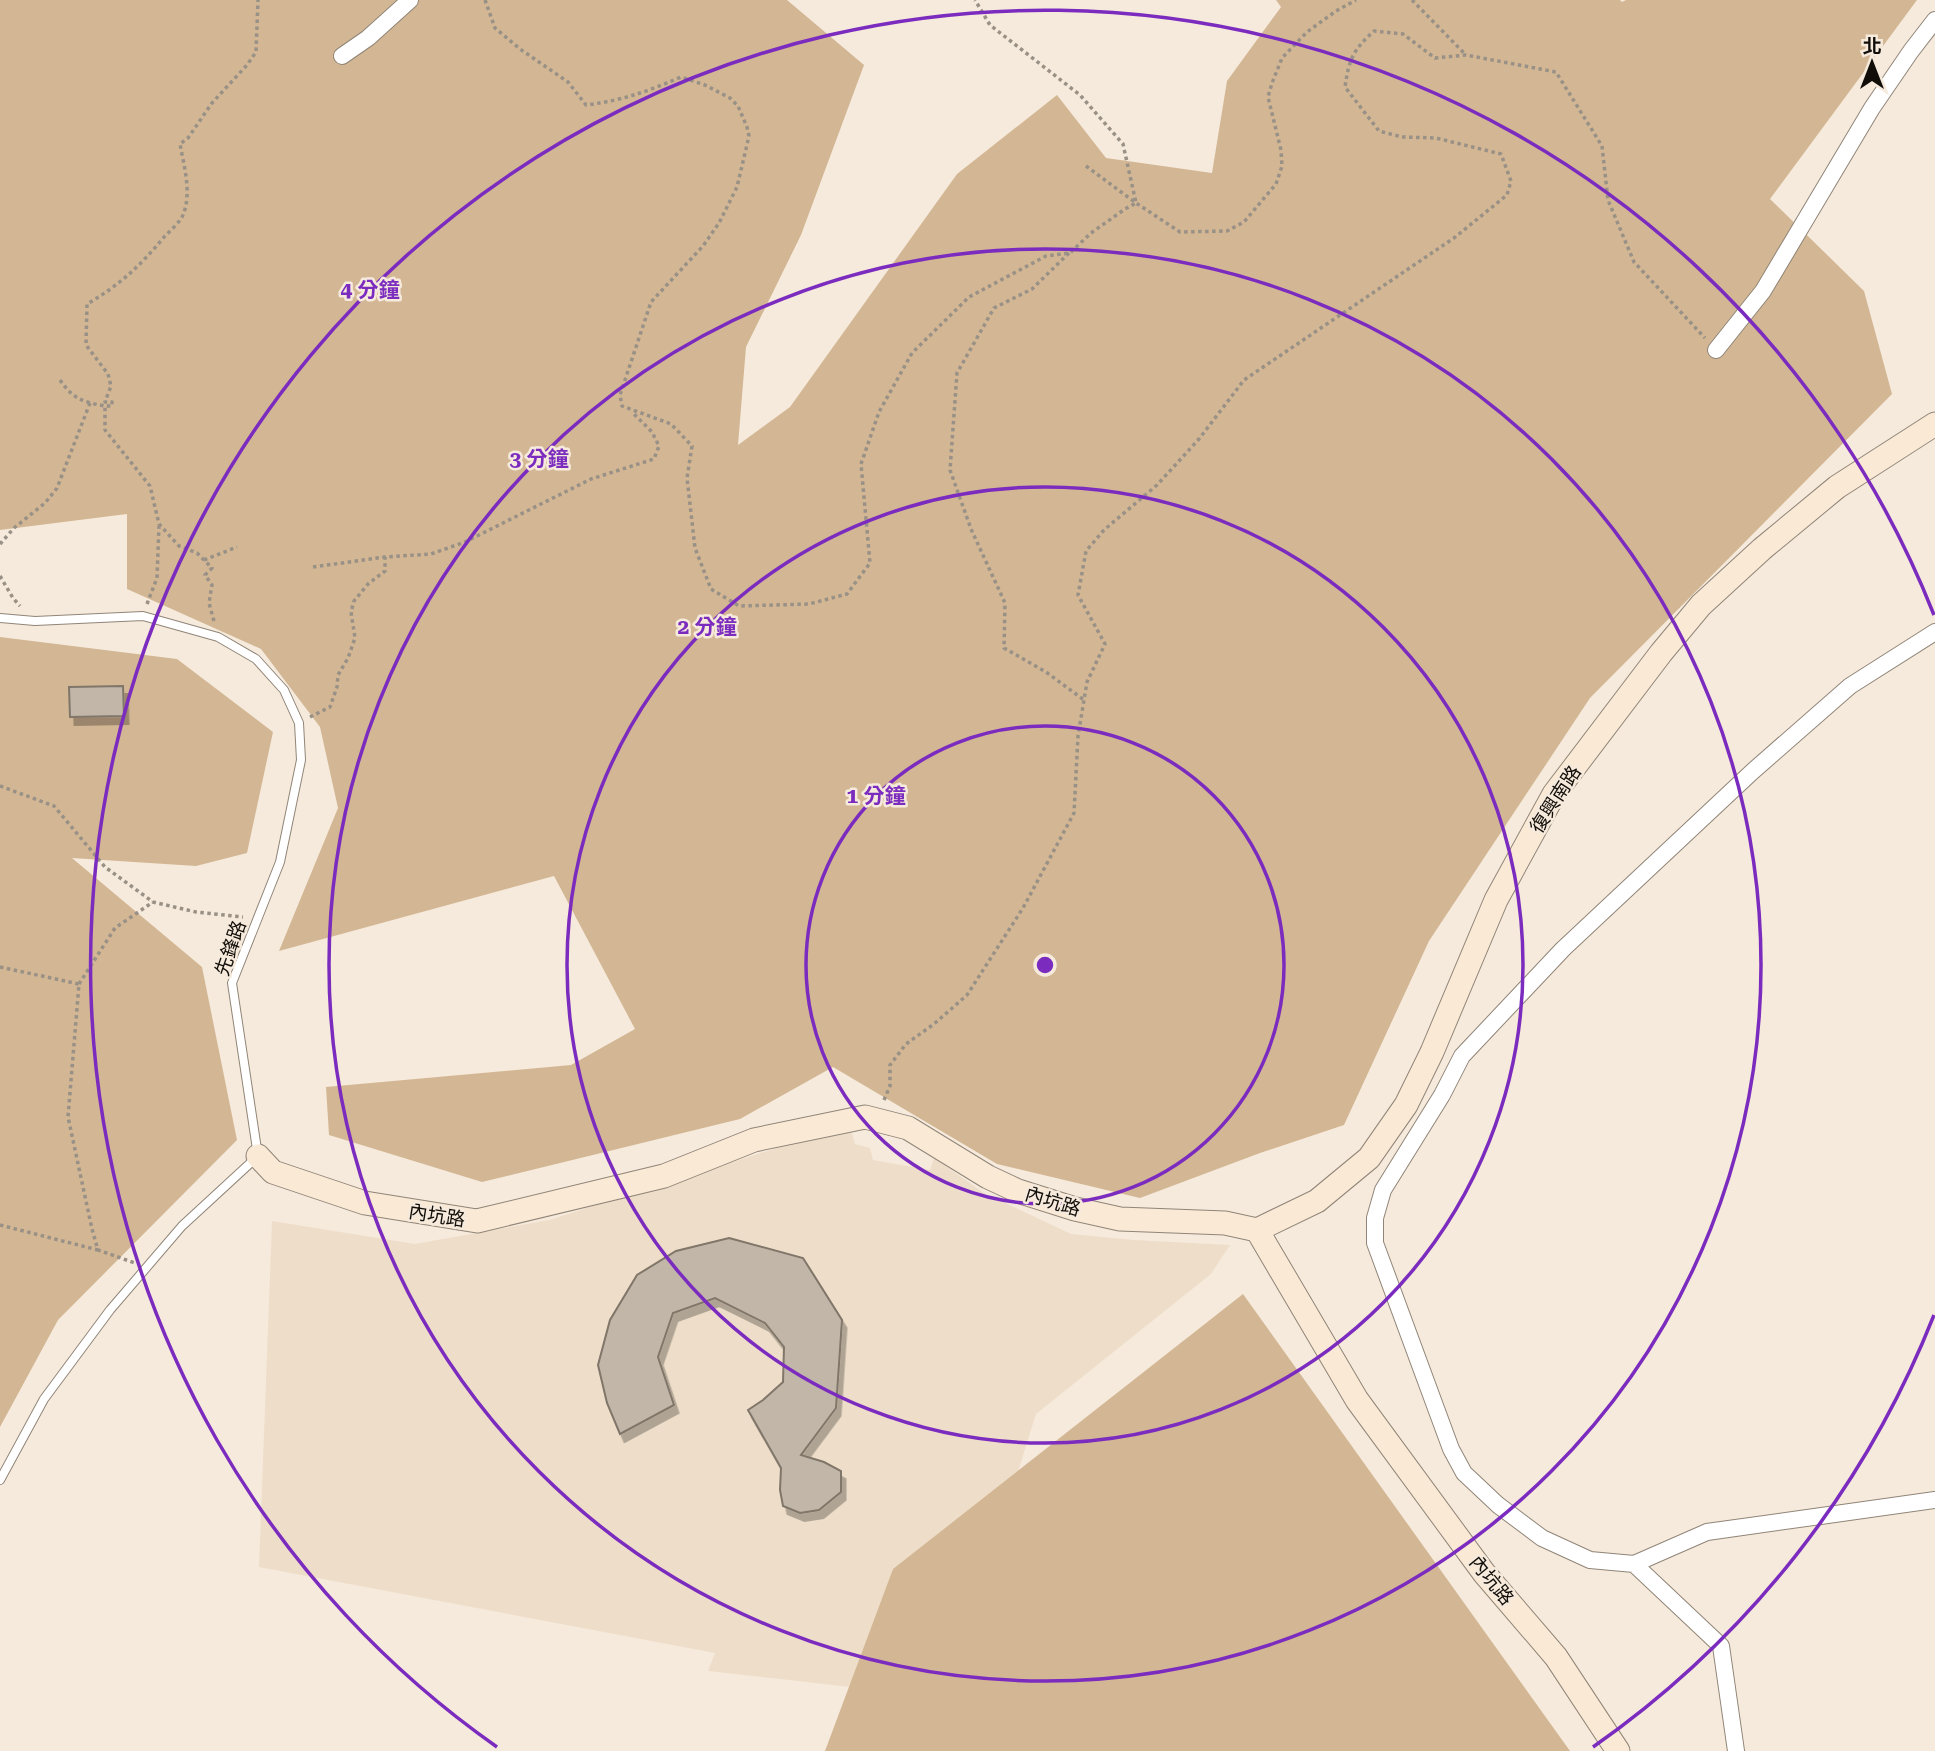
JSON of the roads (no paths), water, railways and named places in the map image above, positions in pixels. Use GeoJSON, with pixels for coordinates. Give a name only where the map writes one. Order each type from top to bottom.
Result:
{"type":"FeatureCollection","features":[{"type":"Feature","properties":{"kind":"street"},"geometry":{"type":"LineString","coordinates":[[342,56],[410,0]]}},
{"type":"Feature","properties":{"kind":"street"},"geometry":{"type":"LineString","coordinates":[[1716,349],[1763,291],[1872,108],[1935,20]]}},
{"type":"Feature","properties":{"kind":"street","name":"復興南路"},"geometry":{"type":"LineString","coordinates":[[1257,1230],[1317,1201],[1369,1158],[1406,1105],[1432,1052],[1496,900],[1553,794],[1700,605],[1838,487],[1935,424]]}},
{"type":"Feature","properties":{"kind":"street"},"geometry":{"type":"LineString","coordinates":[[1935,632],[1850,686],[1753,771],[1563,949],[1462,1056],[1442,1095],[1383,1190],[1375,1217],[1375,1243],[1451,1448],[1464,1473],[1498,1505],[1542,1538],[1590,1560],[1634,1564],[1707,1532],[1935,1500]]}},
{"type":"Feature","properties":{"kind":"street","name":"內坑路"},"geometry":{"type":"LineString","coordinates":[[258,1156],[273,1172],[365,1203],[477,1221],[664,1176],[754,1140],[865,1117],[908,1128],[988,1177],[1018,1191],[1075,1209],[1120,1219],[1226,1223],[1257,1230],[1357,1400],[1484,1573],[1556,1657],[1618,1751]]}},
{"type":"Feature","properties":{"kind":"street"},"geometry":{"type":"LineString","coordinates":[[1634,1564],[1721,1646],[1735,1751]]}},
{"type":"Feature","properties":{"kind":"lane","name":"先鋒路"},"geometry":{"type":"LineString","coordinates":[[0,618],[35,621],[143,616],[218,637],[256,659],[284,690],[299,723],[301,760],[280,862],[232,983],[258,1156]]}},
{"type":"Feature","properties":{"kind":"lane"},"geometry":{"type":"LineString","coordinates":[[0,1480],[44,1399],[110,1310],[182,1226],[258,1156]]}}]}
